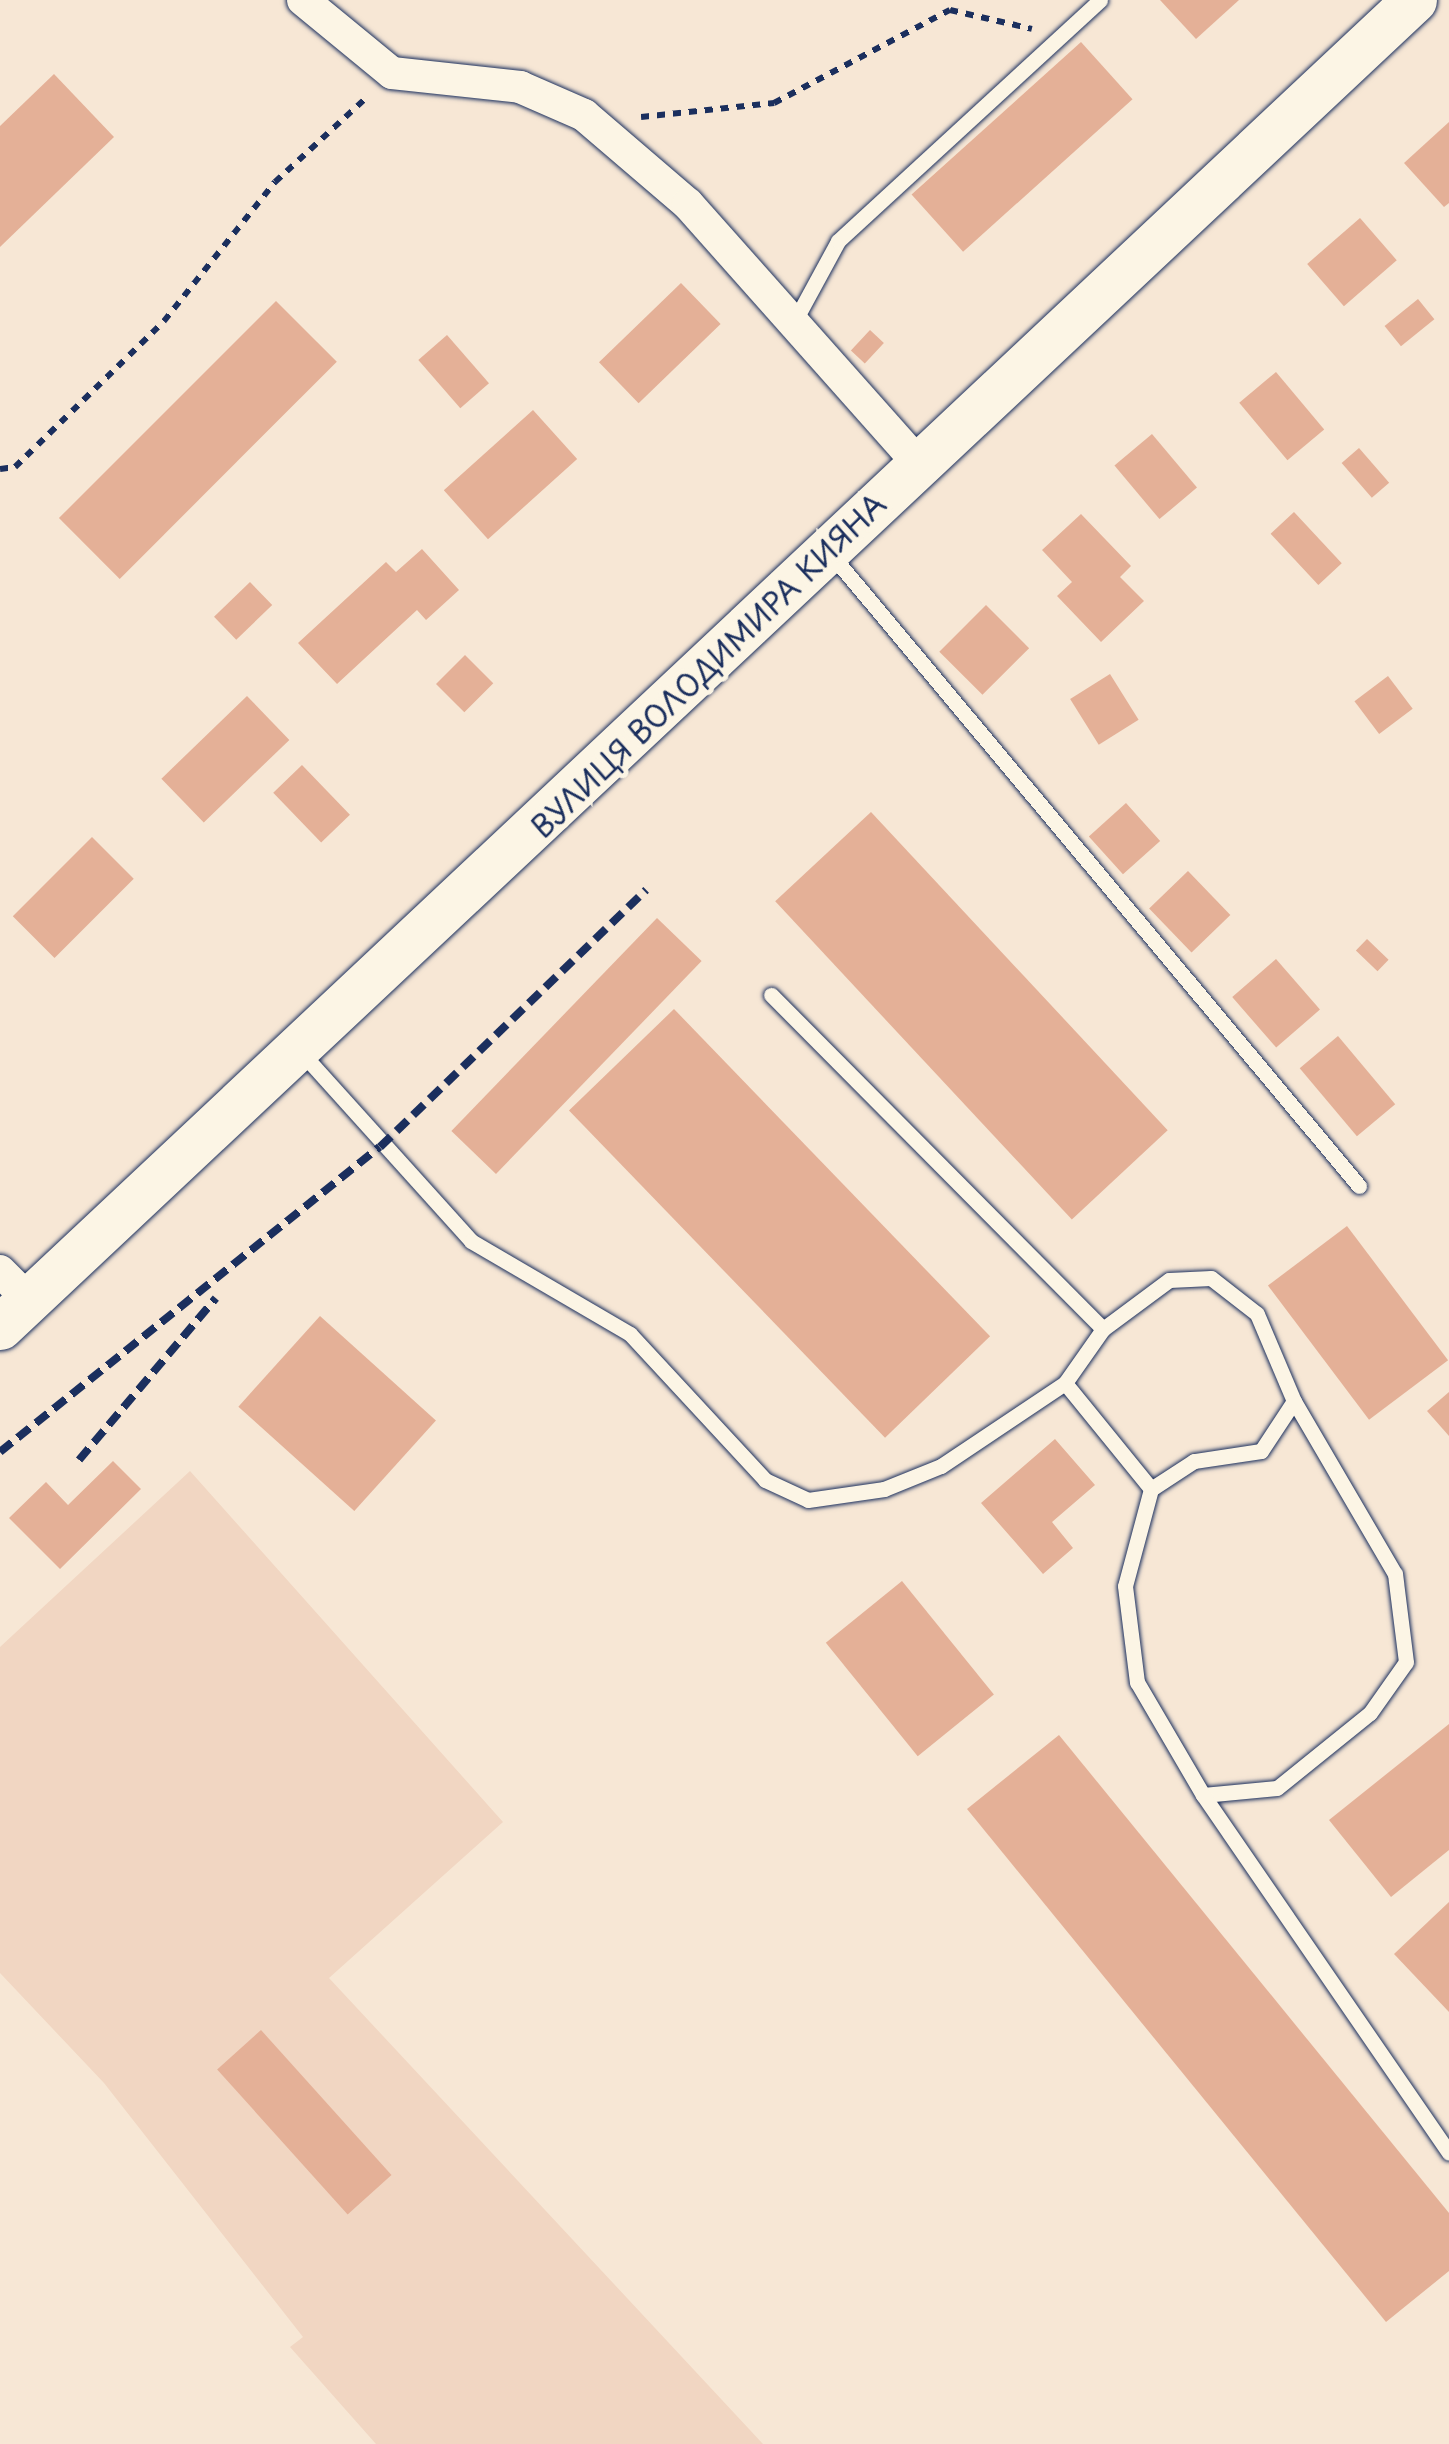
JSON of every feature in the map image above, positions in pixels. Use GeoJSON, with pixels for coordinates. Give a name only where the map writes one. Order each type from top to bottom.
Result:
{"type":"FeatureCollection","features":[{"type":"Feature","properties":{"kind":"main road","name":"ВУЛИЦЯ ВОЛОДИМИРА КИЯНА"},"geometry":{"type":"LineString","coordinates":[[10,1299],[301,1052],[1414,0]]}},
{"type":"Feature","properties":{"kind":"street"},"geometry":{"type":"LineString","coordinates":[[303,0],[392,73],[520,87],[584,116],[688,204],[919,464]]}},
{"type":"Feature","properties":{"kind":"lane"},"geometry":{"type":"LineString","coordinates":[[793,324],[838,242],[1100,0]]}},
{"type":"Feature","properties":{"kind":"lane"},"geometry":{"type":"LineString","coordinates":[[828,550],[1359,1186]]}},
{"type":"Feature","properties":{"kind":"lane"},"geometry":{"type":"LineString","coordinates":[[771,995],[1103,1329]]}},
{"type":"Feature","properties":{"kind":"lane"},"geometry":{"type":"LineString","coordinates":[[301,1052],[471,1241],[630,1334],[765,1480],[808,1500],[884,1488],[941,1466],[1065,1383],[1103,1329],[1169,1280],[1211,1278],[1256,1314],[1294,1401],[1395,1574],[1406,1662],[1370,1713],[1277,1788],[1203,1795]]}},
{"type":"Feature","properties":{"kind":"lane"},"geometry":{"type":"LineString","coordinates":[[1065,1383],[1151,1488]]}},
{"type":"Feature","properties":{"kind":"lane"},"geometry":{"type":"LineString","coordinates":[[1294,1401],[1261,1452],[1194,1461],[1151,1488],[1126,1586],[1137,1682],[1203,1795],[1449,2153]]}},
{"type":"Feature","properties":{"kind":"path"},"geometry":{"type":"LineString","coordinates":[[584,116],[690,118],[774,103],[950,10],[1062,36]]}},
{"type":"Feature","properties":{"kind":"path"},"geometry":{"type":"LineString","coordinates":[[0,470],[14,467],[164,321],[275,182],[392,73]]}},
{"type":"Feature","properties":{"kind":"shaded area"},"geometry":{"type":"Polygon","coordinates":[[[190,1471],[503,1822],[329,1978],[763,2444],[376,2444],[290,2347],[303,2337],[104,2083],[0,1973],[0,1647],[190,1471]]]}},
{"type":"Feature","properties":{"kind":"building"},"geometry":{"type":"Polygon","coordinates":[[[1160,0],[1239,0],[1196,39],[1160,0]]]}},
{"type":"Feature","properties":{"kind":"building"},"geometry":{"type":"Polygon","coordinates":[[[1081,42],[1133,99],[963,252],[912,195],[1081,42]]]}},
{"type":"Feature","properties":{"kind":"building"},"geometry":{"type":"Polygon","coordinates":[[[54,74],[114,137],[0,247],[0,126],[54,74]]]}},
{"type":"Feature","properties":{"kind":"building"},"geometry":{"type":"Polygon","coordinates":[[[1449,122],[1449,203],[1444,207],[1404,163],[1449,122]]]}},
{"type":"Feature","properties":{"kind":"building"},"geometry":{"type":"Polygon","coordinates":[[[1360,218],[1397,260],[1344,306],[1307,264],[1360,218]]]}},
{"type":"Feature","properties":{"kind":"building"},"geometry":{"type":"Polygon","coordinates":[[[681,283],[721,324],[639,403],[599,362],[681,283]]]}},
{"type":"Feature","properties":{"kind":"building"},"geometry":{"type":"Polygon","coordinates":[[[1418,299],[1434,319],[1401,346],[1385,326],[1418,299]]]}},
{"type":"Feature","properties":{"kind":"building"},"geometry":{"type":"Polygon","coordinates":[[[276,301],[337,362],[120,579],[59,518],[276,301]]]}},
{"type":"Feature","properties":{"kind":"building"},"geometry":{"type":"Polygon","coordinates":[[[870,330],[884,343],[865,363],[851,350],[870,330]]]}},
{"type":"Feature","properties":{"kind":"building"},"geometry":{"type":"Polygon","coordinates":[[[447,335],[489,383],[460,408],[418,360],[447,335]]]}},
{"type":"Feature","properties":{"kind":"building"},"geometry":{"type":"Polygon","coordinates":[[[1276,372],[1324,429],[1287,460],[1239,403],[1276,372]]]}},
{"type":"Feature","properties":{"kind":"building"},"geometry":{"type":"Polygon","coordinates":[[[533,410],[577,459],[488,539],[444,490],[533,410]]]}},
{"type":"Feature","properties":{"kind":"building"},"geometry":{"type":"Polygon","coordinates":[[[1152,434],[1197,488],[1159,519],[1114,465],[1152,434]]]}},
{"type":"Feature","properties":{"kind":"building"},"geometry":{"type":"Polygon","coordinates":[[[1359,448],[1389,483],[1372,498],[1342,463],[1359,448]]]}},
{"type":"Feature","properties":{"kind":"building"},"geometry":{"type":"Polygon","coordinates":[[[1294,512],[1342,563],[1318,585],[1271,534],[1294,512]]]}},
{"type":"Feature","properties":{"kind":"building"},"geometry":{"type":"Polygon","coordinates":[[[1081,514],[1131,566],[1120,577],[1144,601],[1101,642],[1057,596],[1072,582],[1042,550],[1081,514]]]}},
{"type":"Feature","properties":{"kind":"building"},"geometry":{"type":"Polygon","coordinates":[[[422,549],[459,590],[426,620],[417,610],[337,684],[298,643],[386,562],[396,572],[422,549]]]}},
{"type":"Feature","properties":{"kind":"building"},"geometry":{"type":"Polygon","coordinates":[[[250,582],[272,605],[236,640],[214,617],[250,582]]]}},
{"type":"Feature","properties":{"kind":"building"},"geometry":{"type":"Polygon","coordinates":[[[986,605],[1029,648],[982,695],[939,652],[986,605]]]}},
{"type":"Feature","properties":{"kind":"building"},"geometry":{"type":"Polygon","coordinates":[[[465,655],[493,683],[464,712],[436,684],[465,655]]]}},
{"type":"Feature","properties":{"kind":"building"},"geometry":{"type":"Polygon","coordinates":[[[1110,674],[1139,720],[1099,745],[1070,699],[1110,674]]]}},
{"type":"Feature","properties":{"kind":"building"},"geometry":{"type":"Polygon","coordinates":[[[1388,676],[1413,709],[1379,734],[1354,701],[1388,676]]]}},
{"type":"Feature","properties":{"kind":"building"},"geometry":{"type":"Polygon","coordinates":[[[247,696],[289,740],[204,823],[161,779],[247,696]]]}},
{"type":"Feature","properties":{"kind":"building"},"geometry":{"type":"Polygon","coordinates":[[[302,765],[350,815],[321,842],[273,793],[302,765]]]}},
{"type":"Feature","properties":{"kind":"building"},"geometry":{"type":"Polygon","coordinates":[[[1126,803],[1160,841],[1123,874],[1089,836],[1126,803]]]}},
{"type":"Feature","properties":{"kind":"building"},"geometry":{"type":"Polygon","coordinates":[[[871,812],[1168,1130],[1072,1219],[775,901],[871,812]]]}},
{"type":"Feature","properties":{"kind":"building"},"geometry":{"type":"Polygon","coordinates":[[[92,837],[134,879],[55,958],[13,916],[92,837]]]}},
{"type":"Feature","properties":{"kind":"building"},"geometry":{"type":"Polygon","coordinates":[[[1188,871],[1230,915],[1192,952],[1149,909],[1188,871]]]}},
{"type":"Feature","properties":{"kind":"building"},"geometry":{"type":"Polygon","coordinates":[[[657,918],[702,961],[496,1174],[451,1131],[657,918]]]}},
{"type":"Feature","properties":{"kind":"building"},"geometry":{"type":"Polygon","coordinates":[[[1367,939],[1389,960],[1377,971],[1356,951],[1367,939]]]}},
{"type":"Feature","properties":{"kind":"building"},"geometry":{"type":"Polygon","coordinates":[[[1276,959],[1320,1010],[1276,1048],[1232,997],[1276,959]]]}},
{"type":"Feature","properties":{"kind":"building"},"geometry":{"type":"Polygon","coordinates":[[[674,1009],[990,1336],[885,1438],[569,1110],[674,1009]]]}},
{"type":"Feature","properties":{"kind":"building"},"geometry":{"type":"Polygon","coordinates":[[[1338,1036],[1395,1104],[1357,1136],[1300,1068],[1338,1036]]]}},
{"type":"Feature","properties":{"kind":"building"},"geometry":{"type":"Polygon","coordinates":[[[1347,1226],[1448,1360],[1369,1420],[1268,1286],[1347,1226]]]}},
{"type":"Feature","properties":{"kind":"building"},"geometry":{"type":"Polygon","coordinates":[[[320,1316],[436,1420],[354,1511],[238,1407],[320,1316]]]}},
{"type":"Feature","properties":{"kind":"building"},"geometry":{"type":"Polygon","coordinates":[[[1449,1392],[1449,1436],[1427,1411],[1449,1392]]]}},
{"type":"Feature","properties":{"kind":"building"},"geometry":{"type":"Polygon","coordinates":[[[1055,1439],[1095,1485],[1052,1522],[1073,1548],[1043,1574],[981,1503],[1055,1439]]]}},
{"type":"Feature","properties":{"kind":"building"},"geometry":{"type":"Polygon","coordinates":[[[113,1461],[141,1489],[60,1569],[9,1518],[46,1482],[68,1505],[113,1461]]]}},
{"type":"Feature","properties":{"kind":"building"},"geometry":{"type":"Polygon","coordinates":[[[902,1581],[994,1694],[918,1756],[826,1643],[902,1581]]]}},
{"type":"Feature","properties":{"kind":"building"},"geometry":{"type":"Polygon","coordinates":[[[1449,1724],[1449,1850],[1391,1897],[1329,1820],[1449,1724]]]}},
{"type":"Feature","properties":{"kind":"building"},"geometry":{"type":"Polygon","coordinates":[[[1059,1735],[1449,2213],[1449,2271],[1386,2322],[967,1809],[1059,1735]]]}},
{"type":"Feature","properties":{"kind":"building"},"geometry":{"type":"Polygon","coordinates":[[[1449,1902],[1449,2012],[1394,1954],[1449,1902]]]}},
{"type":"Feature","properties":{"kind":"building"},"geometry":{"type":"Polygon","coordinates":[[[261,2030],[391,2175],[348,2214],[217,2069],[261,2030]]]}},
{"type":"Feature","properties":{"kind":"railway"},"geometry":{"type":"LineString","coordinates":[[0,1452],[380,1147],[646,890]]}},
{"type":"Feature","properties":{"kind":"railway"},"geometry":{"type":"LineString","coordinates":[[79,1460],[216,1298]]}}]}
